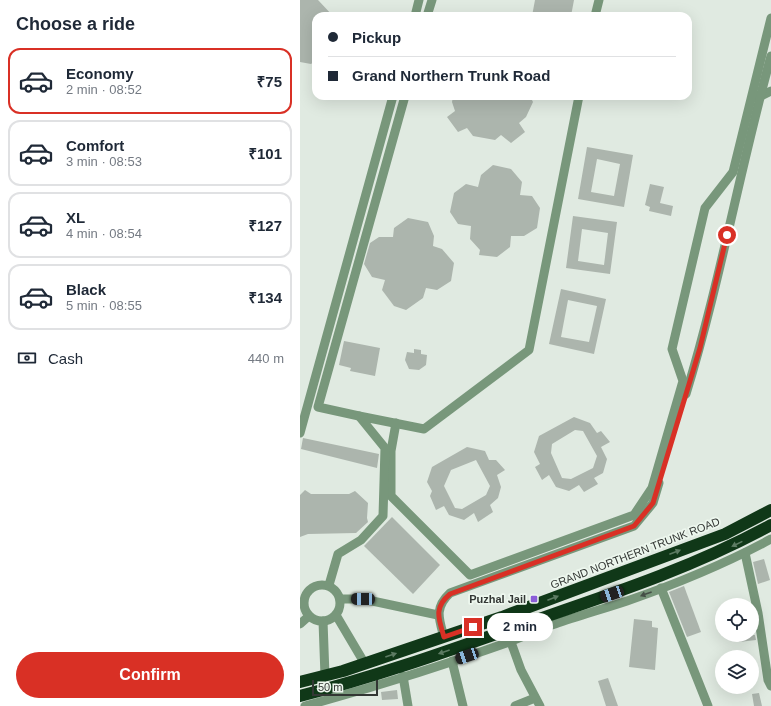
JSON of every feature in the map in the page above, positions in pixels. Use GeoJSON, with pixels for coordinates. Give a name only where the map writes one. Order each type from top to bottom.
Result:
{"type":"FeatureCollection","features":[{"type":"Feature","properties":{"kind":"highway","name":"GRAND NORTHERN TRUNK ROAD"},"geometry":{"type":"LineString","coordinates":[[300,682],[365,664],[502,617],[725,534],[771,510]]}},
{"type":"Feature","properties":{"kind":"highway"},"geometry":{"type":"LineString","coordinates":[[300,696],[344,685],[508,636],[722,551],[771,525]]}},
{"type":"Feature","properties":{"kind":"street"},"geometry":{"type":"LineString","coordinates":[[416,12],[419,0]]}},
{"type":"Feature","properties":{"kind":"street"},"geometry":{"type":"LineString","coordinates":[[428,12],[432,0]]}},
{"type":"Feature","properties":{"kind":"street"},"geometry":{"type":"LineString","coordinates":[[596,12],[599,0]]}},
{"type":"Feature","properties":{"kind":"street"},"geometry":{"type":"LineString","coordinates":[[396,423],[391,452],[391,496],[470,575],[634,515],[652,488],[683,381],[672,349],[705,208],[733,172],[771,18]]}},
{"type":"Feature","properties":{"kind":"street"},"geometry":{"type":"LineString","coordinates":[[444,637],[438,615],[443,600],[450,594],[634,526],[653,503],[700,348],[759,97],[771,56]]}},
{"type":"Feature","properties":{"kind":"street"},"geometry":{"type":"LineString","coordinates":[[759,97],[771,91]]}},
{"type":"Feature","properties":{"kind":"street"},"geometry":{"type":"LineString","coordinates":[[300,433],[392,100]]}},
{"type":"Feature","properties":{"kind":"street"},"geometry":{"type":"LineString","coordinates":[[404,100],[318,407],[424,428],[529,350],[578,100]]}},
{"type":"Feature","properties":{"kind":"street"},"geometry":{"type":"LineString","coordinates":[[329,586],[338,554],[361,540],[383,516],[385,448],[359,416]]}},
{"type":"Feature","properties":{"kind":"street"},"geometry":{"type":"LineString","coordinates":[[305,706],[352,693],[452,661],[508,636],[555,624],[661,588],[745,553],[771,539]]}},
{"type":"Feature","properties":{"kind":"street"},"geometry":{"type":"LineString","coordinates":[[745,553],[758,613],[771,686]]}},
{"type":"Feature","properties":{"kind":"street"},"geometry":{"type":"LineString","coordinates":[[323,584],[329,586],[338,593],[341,604],[336,615],[332,618],[318,621],[309,616],[302,603],[312,587],[323,584]]}},
{"type":"Feature","properties":{"kind":"street"},"geometry":{"type":"LineString","coordinates":[[661,588],[708,706]]}},
{"type":"Feature","properties":{"kind":"street"},"geometry":{"type":"LineString","coordinates":[[340,599],[363,599],[438,615]]}},
{"type":"Feature","properties":{"kind":"street"},"geometry":{"type":"LineString","coordinates":[[336,615],[365,664]]}},
{"type":"Feature","properties":{"kind":"street"},"geometry":{"type":"LineString","coordinates":[[300,624],[309,616]]}},
{"type":"Feature","properties":{"kind":"street"},"geometry":{"type":"LineString","coordinates":[[502,617],[521,670],[537,702],[515,706]]}},
{"type":"Feature","properties":{"kind":"street"},"geometry":{"type":"LineString","coordinates":[[322,621],[325,676]]}},
{"type":"Feature","properties":{"kind":"street"},"geometry":{"type":"LineString","coordinates":[[452,661],[463,706]]}},
{"type":"Feature","properties":{"kind":"street"},"geometry":{"type":"LineString","coordinates":[[403,676],[408,706]]}},
{"type":"Feature","properties":{"kind":"building"},"geometry":{"type":"Polygon","coordinates":[[[300,0],[318,0],[329,12],[312,12],[312,63],[300,62],[300,0]]]}},
{"type":"Feature","properties":{"kind":"building"},"geometry":{"type":"Polygon","coordinates":[[[535,0],[574,0],[572,12],[533,12],[535,0]]]}},
{"type":"Feature","properties":{"kind":"building"},"geometry":{"type":"Polygon","coordinates":[[[452,100],[532,100],[533,102],[526,117],[519,123],[525,132],[511,143],[501,135],[495,140],[473,136],[467,128],[458,132],[447,117],[455,111],[452,100]]]}},
{"type":"Feature","properties":{"kind":"building"},"geometry":{"type":"Polygon","coordinates":[[[587,147],[633,155],[624,207],[578,199],[587,147]],[[597,159],[591,192],[614,196],[620,164],[597,159]]]}},
{"type":"Feature","properties":{"kind":"building"},"geometry":{"type":"Polygon","coordinates":[[[493,165],[511,169],[522,182],[520,195],[532,196],[540,208],[537,228],[524,236],[511,236],[510,247],[497,257],[479,255],[480,250],[470,239],[471,226],[458,224],[450,212],[454,193],[466,184],[478,187],[481,175],[493,165]]]}},
{"type":"Feature","properties":{"kind":"building"},"geometry":{"type":"Polygon","coordinates":[[[650,184],[664,187],[660,203],[673,206],[671,216],[649,211],[650,207],[645,205],[650,184]]]}},
{"type":"Feature","properties":{"kind":"building"},"geometry":{"type":"Polygon","coordinates":[[[573,216],[617,222],[610,274],[566,268],[573,216]],[[582,229],[578,261],[604,265],[608,233],[582,229]]]}},
{"type":"Feature","properties":{"kind":"building"},"geometry":{"type":"Polygon","coordinates":[[[408,218],[428,222],[434,236],[433,246],[442,249],[454,263],[451,281],[437,290],[426,288],[423,298],[406,310],[394,306],[382,290],[385,280],[372,277],[364,264],[370,243],[379,237],[393,237],[394,228],[408,218]]]}},
{"type":"Feature","properties":{"kind":"building"},"geometry":{"type":"Polygon","coordinates":[[[561,289],[606,299],[594,354],[549,344],[561,289]],[[568,300],[561,337],[589,342],[597,306],[568,300]]]}},
{"type":"Feature","properties":{"kind":"building"},"geometry":{"type":"Polygon","coordinates":[[[344,341],[380,348],[375,376],[350,371],[351,368],[339,365],[344,341]]]}},
{"type":"Feature","properties":{"kind":"building"},"geometry":{"type":"Polygon","coordinates":[[[414,349],[421,350],[421,354],[427,355],[426,365],[419,370],[409,369],[405,360],[407,352],[414,353],[414,349]]]}},
{"type":"Feature","properties":{"kind":"building"},"geometry":{"type":"Polygon","coordinates":[[[574,417],[590,423],[597,433],[601,431],[610,442],[601,447],[607,459],[603,473],[594,478],[598,484],[584,492],[579,485],[569,491],[556,487],[549,475],[542,480],[535,467],[540,464],[534,452],[539,436],[574,417]],[[575,430],[552,444],[551,453],[562,478],[571,479],[593,468],[597,456],[583,431],[575,430]]]}},
{"type":"Feature","properties":{"kind":"building"},"geometry":{"type":"Polygon","coordinates":[[[303,438],[379,454],[377,468],[301,449],[303,438]]]}},
{"type":"Feature","properties":{"kind":"building"},"geometry":{"type":"Polygon","coordinates":[[[467,447],[485,451],[489,460],[496,460],[505,470],[497,475],[501,487],[498,498],[490,505],[493,512],[478,522],[474,513],[464,520],[449,515],[444,506],[436,510],[430,496],[432,491],[427,482],[432,467],[467,447]],[[476,460],[451,470],[444,486],[455,508],[462,509],[486,495],[490,486],[476,460]]]}},
{"type":"Feature","properties":{"kind":"building"},"geometry":{"type":"Polygon","coordinates":[[[305,490],[311,494],[349,494],[355,491],[368,503],[368,522],[356,533],[308,534],[300,537],[300,495],[305,490]]]}},
{"type":"Feature","properties":{"kind":"building"},"geometry":{"type":"Polygon","coordinates":[[[392,517],[440,565],[413,594],[364,546],[392,517]]]}},
{"type":"Feature","properties":{"kind":"building"},"geometry":{"type":"Polygon","coordinates":[[[764,559],[770,580],[758,584],[753,562],[764,559]]]}},
{"type":"Feature","properties":{"kind":"building"},"geometry":{"type":"Polygon","coordinates":[[[684,586],[701,632],[687,637],[669,592],[684,586]]]}},
{"type":"Feature","properties":{"kind":"building"},"geometry":{"type":"Polygon","coordinates":[[[634,619],[652,621],[652,627],[658,628],[655,670],[629,667],[634,619]]]}},
{"type":"Feature","properties":{"kind":"building"},"geometry":{"type":"Polygon","coordinates":[[[608,678],[618,706],[606,706],[598,681],[608,678]]]}},
{"type":"Feature","properties":{"kind":"building"},"geometry":{"type":"Polygon","coordinates":[[[397,690],[398,699],[382,700],[381,692],[397,690]]]}},
{"type":"Feature","properties":{"kind":"building"},"geometry":{"type":"Polygon","coordinates":[[[759,693],[762,706],[754,706],[752,694],[759,693]]]}},
{"type":"Feature","properties":{"kind":"place","name":"Puzhal Jail"},"geometry":{"type":"Point","coordinates":[534,599]}},
{"type":"Feature","properties":{"kind":"route"},"geometry":{"type":"LineString","coordinates":[[473,627],[444,637],[438,615],[443,600],[450,594],[501,574],[634,526],[653,503],[700,348],[727,235]]}}]}
